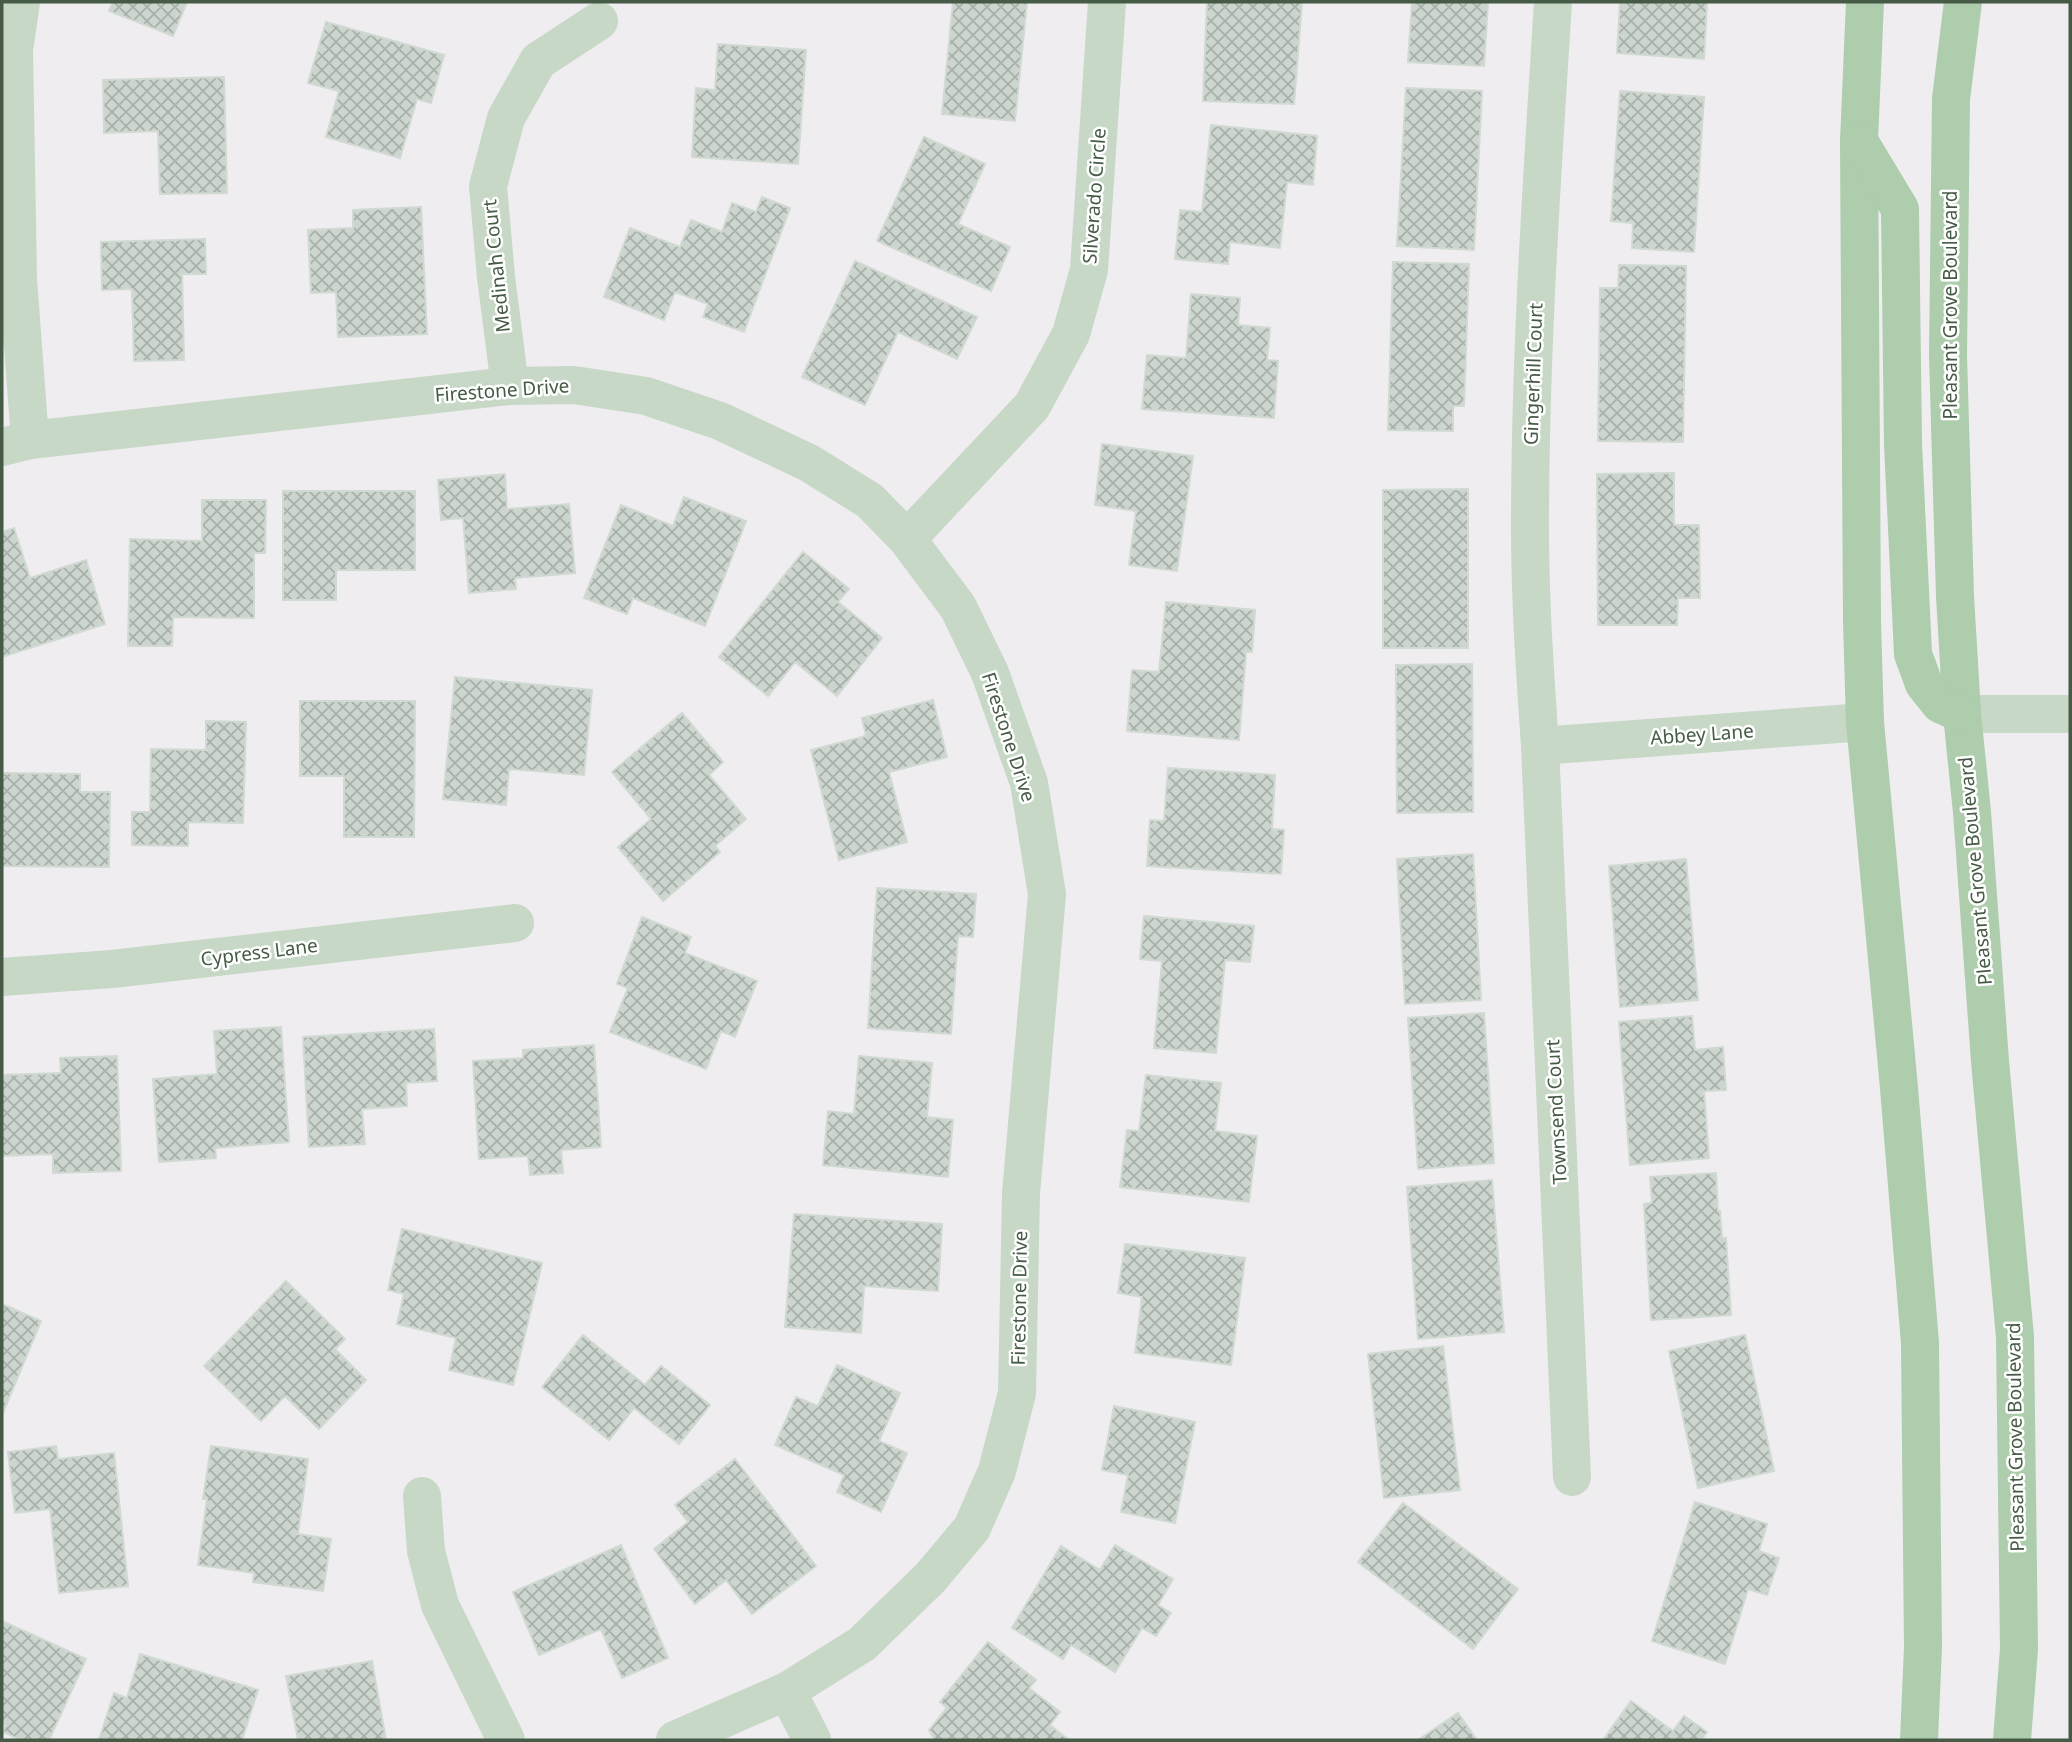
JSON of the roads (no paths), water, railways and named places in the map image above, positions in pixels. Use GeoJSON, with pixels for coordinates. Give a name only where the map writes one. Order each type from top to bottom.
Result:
{"type":"FeatureCollection","features":[{"type":"Feature","properties":{"kind":"main road"},"geometry":{"type":"LineString","coordinates":[[1865,2],[1858,141],[1865,722],[1920,1343],[1923,1647],[1919,1740]]}},
{"type":"Feature","properties":{"kind":"main road","name":"Pleasant Grove Boulevard"},"geometry":{"type":"LineString","coordinates":[[1963,2],[1951,99],[1948,355],[1955,596],[1962,714],[2015,1337],[2019,1649],[2012,1740]]}},
{"type":"Feature","properties":{"kind":"main road"},"geometry":{"type":"LineString","coordinates":[[1858,141],[1900,209],[1903,444],[1913,654],[1924,684],[1940,704],[1962,714]]}},
{"type":"Feature","properties":{"kind":"street"},"geometry":{"type":"LineString","coordinates":[[16,443],[18,279],[14,50],[20,2]]}},
{"type":"Feature","properties":{"kind":"street","name":"Silverado Circle"},"geometry":{"type":"LineString","coordinates":[[907,538],[1032,406],[1071,334],[1089,270],[1107,2]]}},
{"type":"Feature","properties":{"kind":"street","name":"Gingerhill Court"},"geometry":{"type":"LineString","coordinates":[[1540,746],[1532,632],[1531,410],[1536,274],[1553,2]]}},
{"type":"Feature","properties":{"kind":"street","name":"Medinah Court"},"geometry":{"type":"LineString","coordinates":[[510,386],[488,186],[506,118],[538,61],[599,21]]}},
{"type":"Feature","properties":{"kind":"street","name":"Firestone Drive"},"geometry":{"type":"LineString","coordinates":[[16,443],[510,386],[574,385],[646,396],[720,421],[809,463],[870,501],[907,538],[958,607],[990,673],[1029,783],[1047,894],[1021,1193],[1017,1393],[997,1471],[972,1528],[930,1578],[862,1644],[787,1691],[675,1740]]}},
{"type":"Feature","properties":{"kind":"street"},"geometry":{"type":"LineString","coordinates":[[1962,714],[2070,714]]}},
{"type":"Feature","properties":{"kind":"street","name":"Abbey Lane"},"geometry":{"type":"LineString","coordinates":[[1540,746],[1865,722]]}},
{"type":"Feature","properties":{"kind":"street","name":"Townsend Court"},"geometry":{"type":"LineString","coordinates":[[1540,746],[1572,1478]]}},
{"type":"Feature","properties":{"kind":"street","name":"Cypress Lane"},"geometry":{"type":"LineString","coordinates":[[2,977],[112,969],[515,923]]}},
{"type":"Feature","properties":{"kind":"street"},"geometry":{"type":"LineString","coordinates":[[422,1496],[426,1551],[440,1605],[506,1740]]}},
{"type":"Feature","properties":{"kind":"street"},"geometry":{"type":"LineString","coordinates":[[787,1691],[812,1740]]}}]}
